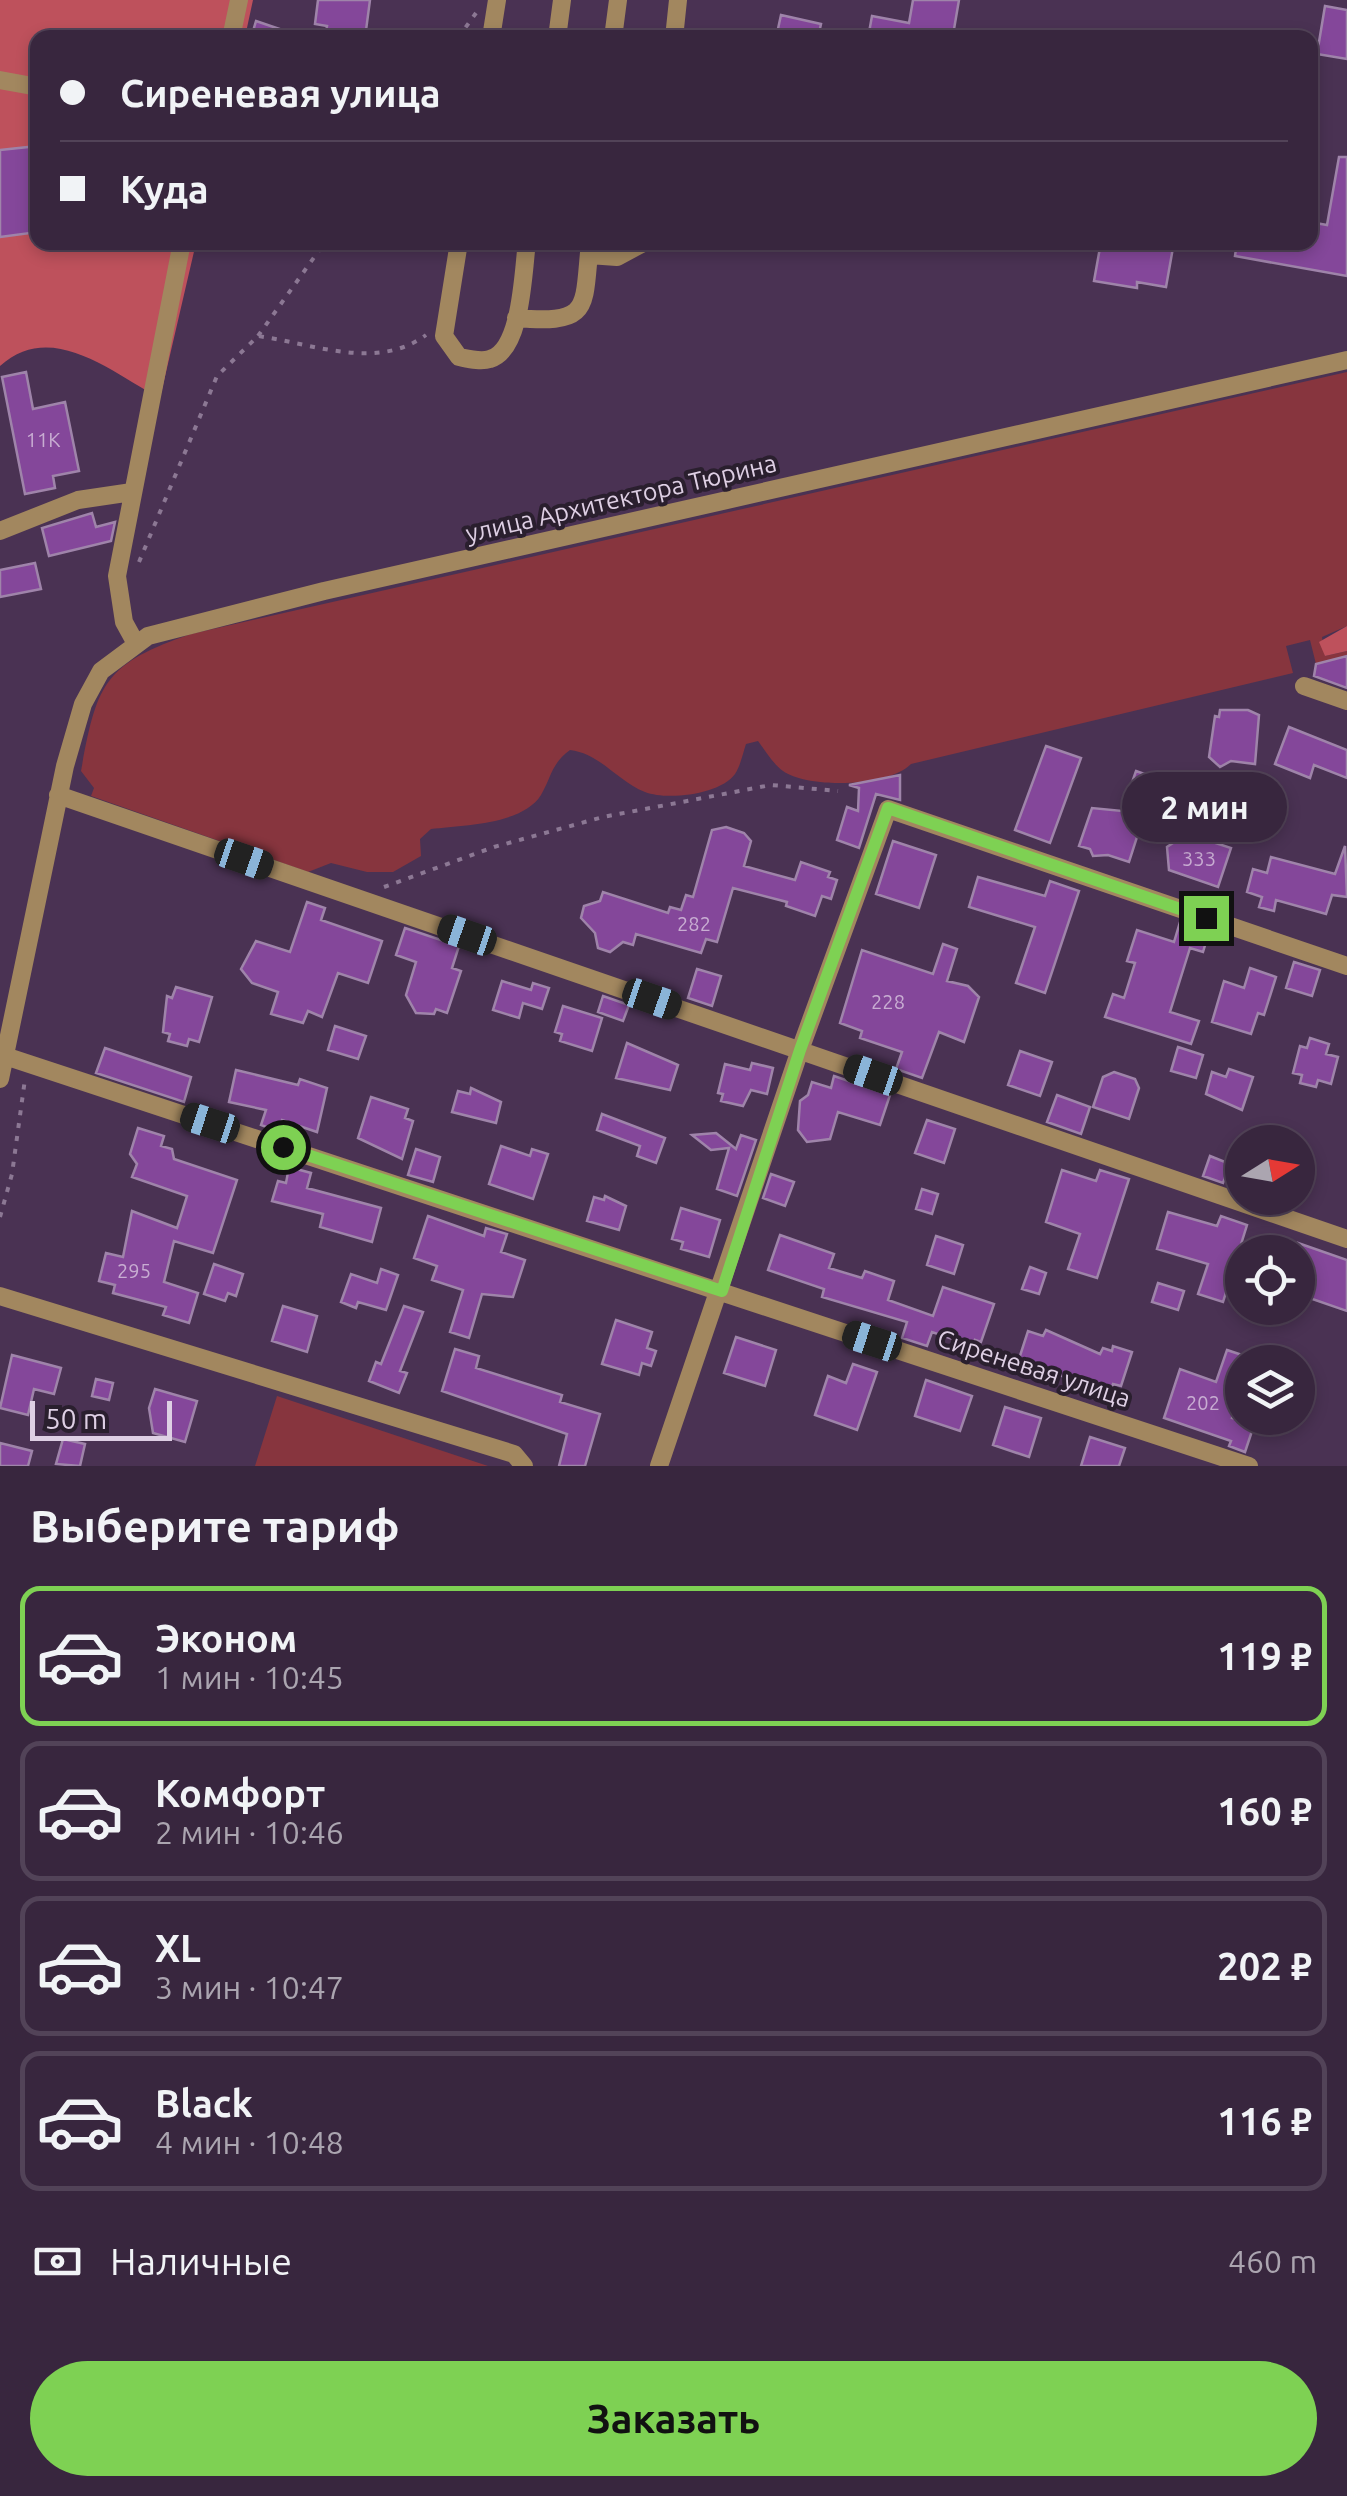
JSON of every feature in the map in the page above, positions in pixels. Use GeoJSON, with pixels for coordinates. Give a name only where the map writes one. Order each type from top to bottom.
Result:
{"type":"FeatureCollection","features":[{"type":"Feature","properties":{"kind":"street"},"geometry":{"type":"LineString","coordinates":[[233,30],[240,0]]}},
{"type":"Feature","properties":{"kind":"street"},"geometry":{"type":"LineString","coordinates":[[493,30],[498,0]]}},
{"type":"Feature","properties":{"kind":"street"},"geometry":{"type":"LineString","coordinates":[[558,30],[562,0]]}},
{"type":"Feature","properties":{"kind":"street"},"geometry":{"type":"LineString","coordinates":[[615,30],[618,0]]}},
{"type":"Feature","properties":{"kind":"street"},"geometry":{"type":"LineString","coordinates":[[675,30],[678,0]]}},
{"type":"Feature","properties":{"kind":"street"},"geometry":{"type":"LineString","coordinates":[[0,80],[30,86]]}},
{"type":"Feature","properties":{"kind":"street"},"geometry":{"type":"LineString","coordinates":[[135,642],[117,595],[132,492],[180,250]]}},
{"type":"Feature","properties":{"kind":"street"},"geometry":{"type":"LineString","coordinates":[[457,250],[444,336],[459,357],[487,361],[500,354],[512,339],[526,250]]}},
{"type":"Feature","properties":{"kind":"street"},"geometry":{"type":"LineString","coordinates":[[516,318],[557,322],[572,317],[584,301],[590,250]]}},
{"type":"Feature","properties":{"kind":"street"},"geometry":{"type":"LineString","coordinates":[[596,250],[617,257],[637,250]]}},
{"type":"Feature","properties":{"kind":"street","name":"улица Архитектора Тюрина"},"geometry":{"type":"LineString","coordinates":[[0,1079],[8,999],[58,795],[91,686],[101,670],[135,642],[171,628],[344,587],[1347,360]]}},
{"type":"Feature","properties":{"kind":"street"},"geometry":{"type":"LineString","coordinates":[[0,530],[78,500],[132,492]]}},
{"type":"Feature","properties":{"kind":"street"},"geometry":{"type":"LineString","coordinates":[[1304,686],[1347,700]]}},
{"type":"Feature","properties":{"kind":"street"},"geometry":{"type":"LineString","coordinates":[[58,795],[1347,1238]]}},
{"type":"Feature","properties":{"kind":"street"},"geometry":{"type":"LineString","coordinates":[[659,1466],[722,1291],[800,1050],[888,808],[1347,966]]}},
{"type":"Feature","properties":{"kind":"street","name":"Сиреневая улица"},"geometry":{"type":"LineString","coordinates":[[5,1056],[1249,1466]]}},
{"type":"Feature","properties":{"kind":"street"},"geometry":{"type":"LineString","coordinates":[[0,1296],[514,1454],[524,1466]]}},
{"type":"Feature","properties":{"kind":"path"},"geometry":{"type":"LineString","coordinates":[[464,30],[478,10]]}},
{"type":"Feature","properties":{"kind":"path"},"geometry":{"type":"LineString","coordinates":[[139,562],[150,546],[216,376],[258,336],[319,250]]}},
{"type":"Feature","properties":{"kind":"path"},"geometry":{"type":"LineString","coordinates":[[258,336],[366,356],[405,350],[429,333],[444,336]]}},
{"type":"Feature","properties":{"kind":"path"},"geometry":{"type":"LineString","coordinates":[[356,897],[494,847],[603,817],[772,785],[838,791]]}},
{"type":"Feature","properties":{"kind":"path"},"geometry":{"type":"LineString","coordinates":[[0,1216],[12,1174],[27,1063]]}},
{"type":"Feature","properties":{"kind":"shaded area"},"geometry":{"type":"Polygon","coordinates":[[[0,0],[253,0],[247,30],[30,30],[30,250],[194,250],[160,398],[102,364],[61,349],[40,348],[20,353],[0,366],[0,0]]]}},
{"type":"Feature","properties":{"kind":"shaded area"},"geometry":{"type":"Polygon","coordinates":[[[1347,372],[1347,626],[1322,637],[1325,656],[1347,651],[1347,656],[1316,664],[1310,640],[1286,646],[1293,673],[911,764],[900,772],[867,781],[829,783],[795,777],[780,768],[758,741],[746,744],[735,774],[718,787],[693,794],[655,795],[635,787],[591,757],[570,750],[555,765],[532,805],[491,822],[431,829],[420,839],[421,856],[393,872],[367,872],[331,863],[308,872],[91,796],[94,788],[81,771],[93,717],[109,681],[139,656],[191,634],[1347,372]]]}},
{"type":"Feature","properties":{"kind":"shaded area"},"geometry":{"type":"Polygon","coordinates":[[[1347,626],[1347,651],[1325,656],[1319,642],[1347,626]]]}},
{"type":"Feature","properties":{"kind":"shaded area"},"geometry":{"type":"Polygon","coordinates":[[[277,1396],[488,1466],[255,1466],[277,1396]]]}},
{"type":"Feature","properties":{"kind":"building"},"geometry":{"type":"Polygon","coordinates":[[[318,0],[370,0],[366,30],[326,30],[327,26],[315,24],[318,0]]]}},
{"type":"Feature","properties":{"kind":"building"},"geometry":{"type":"Polygon","coordinates":[[[913,0],[959,0],[954,30],[869,30],[872,16],[909,23],[913,0]]]}},
{"type":"Feature","properties":{"kind":"building"},"geometry":{"type":"Polygon","coordinates":[[[1325,6],[1347,10],[1347,59],[1318,54],[1325,6]]]}},
{"type":"Feature","properties":{"kind":"building"},"geometry":{"type":"Polygon","coordinates":[[[781,15],[821,24],[820,30],[778,30],[781,15]]]}},
{"type":"Feature","properties":{"kind":"building"},"geometry":{"type":"Polygon","coordinates":[[[256,21],[282,30],[253,30],[256,21]]]}},
{"type":"Feature","properties":{"kind":"building"},"geometry":{"type":"Polygon","coordinates":[[[30,147],[30,233],[0,237],[0,150],[30,147]]]}},
{"type":"Feature","properties":{"kind":"building"},"geometry":{"type":"Polygon","coordinates":[[[1339,157],[1347,157],[1347,276],[1235,256],[1236,250],[1318,250],[1318,223],[1327,225],[1339,157]]]}},
{"type":"Feature","properties":{"kind":"building"},"geometry":{"type":"Polygon","coordinates":[[[1100,250],[1173,250],[1166,287],[1137,282],[1137,288],[1094,281],[1100,250]]]}},
{"type":"Feature","properties":{"kind":"building"},"geometry":{"type":"Polygon","coordinates":[[[26,372],[33,409],[65,402],[79,471],[53,476],[55,488],[25,494],[2,377],[26,372]]]}},
{"type":"Feature","properties":{"kind":"building"},"geometry":{"type":"Polygon","coordinates":[[[92,513],[96,527],[115,522],[111,541],[49,556],[42,528],[92,513]]]}},
{"type":"Feature","properties":{"kind":"building"},"geometry":{"type":"Polygon","coordinates":[[[35,563],[41,589],[0,597],[0,570],[35,563]]]}},
{"type":"Feature","properties":{"kind":"building"},"geometry":{"type":"Polygon","coordinates":[[[1347,656],[1347,688],[1314,676],[1316,664],[1347,656]]]}},
{"type":"Feature","properties":{"kind":"building"},"geometry":{"type":"Polygon","coordinates":[[[1220,710],[1248,710],[1259,715],[1255,764],[1231,761],[1220,767],[1209,757],[1215,716],[1219,717],[1220,710]]]}},
{"type":"Feature","properties":{"kind":"building"},"geometry":{"type":"Polygon","coordinates":[[[1289,727],[1347,750],[1347,778],[1314,765],[1310,778],[1275,764],[1289,727]]]}},
{"type":"Feature","properties":{"kind":"building"},"geometry":{"type":"Polygon","coordinates":[[[1046,746],[1081,758],[1050,843],[1015,830],[1046,746]]]}},
{"type":"Feature","properties":{"kind":"building"},"geometry":{"type":"Polygon","coordinates":[[[1136,771],[1156,778],[1129,862],[1108,855],[1093,856],[1090,849],[1079,846],[1092,808],[1122,811],[1136,771]]]}},
{"type":"Feature","properties":{"kind":"building"},"geometry":{"type":"Polygon","coordinates":[[[900,775],[900,800],[876,794],[859,848],[837,840],[847,807],[858,811],[859,788],[849,785],[900,775]]]}},
{"type":"Feature","properties":{"kind":"building"},"geometry":{"type":"Polygon","coordinates":[[[726,827],[744,833],[751,841],[744,866],[795,880],[801,862],[830,872],[828,877],[837,880],[831,899],[822,896],[815,916],[786,906],[787,902],[733,888],[717,942],[706,939],[701,953],[636,934],[633,945],[623,942],[610,952],[598,948],[595,933],[581,918],[584,906],[600,901],[603,892],[668,913],[670,907],[681,910],[686,895],[693,897],[712,830],[726,827]]]}},
{"type":"Feature","properties":{"kind":"building"},"geometry":{"type":"Polygon","coordinates":[[[1182,832],[1231,848],[1218,887],[1169,870],[1167,847],[1182,832]]]}},
{"type":"Feature","properties":{"kind":"building"},"geometry":{"type":"Polygon","coordinates":[[[893,841],[936,855],[919,908],[876,894],[893,841]]]}},
{"type":"Feature","properties":{"kind":"building"},"geometry":{"type":"Polygon","coordinates":[[[1345,846],[1347,897],[1332,895],[1326,914],[1276,900],[1274,911],[1259,907],[1262,897],[1247,892],[1253,869],[1267,873],[1271,857],[1335,874],[1345,846]]]}},
{"type":"Feature","properties":{"kind":"building"},"geometry":{"type":"Polygon","coordinates":[[[978,877],[1045,896],[1050,881],[1079,891],[1045,993],[1016,983],[1035,927],[969,907],[978,877]]]}},
{"type":"Feature","properties":{"kind":"building"},"geometry":{"type":"Polygon","coordinates":[[[307,902],[325,908],[321,920],[382,941],[368,983],[338,973],[322,1017],[308,1011],[303,1023],[271,1014],[278,992],[252,983],[241,969],[256,941],[290,952],[307,902]]]}},
{"type":"Feature","properties":{"kind":"building"},"geometry":{"type":"Polygon","coordinates":[[[1180,922],[1209,932],[1203,952],[1190,948],[1170,1012],[1199,1021],[1191,1044],[1105,1017],[1113,994],[1124,998],[1135,963],[1127,961],[1137,930],[1174,942],[1180,922]]]}},
{"type":"Feature","properties":{"kind":"building"},"geometry":{"type":"Polygon","coordinates":[[[405,928],[459,946],[452,968],[461,971],[447,1013],[436,1009],[434,1014],[416,1013],[406,995],[416,962],[396,955],[405,928]]]}},
{"type":"Feature","properties":{"kind":"building"},"geometry":{"type":"Polygon","coordinates":[[[943,944],[957,949],[947,981],[968,986],[979,997],[964,1042],[939,1032],[922,1078],[896,1069],[902,1052],[860,1038],[862,1031],[840,1023],[862,950],[933,974],[943,944]]]}},
{"type":"Feature","properties":{"kind":"building"},"geometry":{"type":"Polygon","coordinates":[[[1294,962],[1320,970],[1312,996],[1286,988],[1294,962]]]}},
{"type":"Feature","properties":{"kind":"building"},"geometry":{"type":"Polygon","coordinates":[[[1250,968],[1276,977],[1264,1015],[1258,1013],[1251,1034],[1212,1022],[1224,981],[1244,988],[1250,968]]]}},
{"type":"Feature","properties":{"kind":"building"},"geometry":{"type":"Polygon","coordinates":[[[697,969],[721,976],[712,1006],[688,998],[697,969]]]}},
{"type":"Feature","properties":{"kind":"building"},"geometry":{"type":"Polygon","coordinates":[[[502,981],[531,990],[533,983],[549,988],[542,1009],[523,1003],[519,1018],[493,1010],[502,981]]]}},
{"type":"Feature","properties":{"kind":"building"},"geometry":{"type":"Polygon","coordinates":[[[176,987],[212,997],[199,1042],[189,1039],[187,1046],[168,1041],[170,1034],[163,1032],[167,996],[172,998],[176,987]]]}},
{"type":"Feature","properties":{"kind":"building"},"geometry":{"type":"Polygon","coordinates":[[[603,996],[629,1005],[623,1021],[598,1012],[603,996]]]}},
{"type":"Feature","properties":{"kind":"building"},"geometry":{"type":"Polygon","coordinates":[[[563,1006],[602,1018],[592,1051],[560,1041],[562,1034],[555,1032],[563,1006]]]}},
{"type":"Feature","properties":{"kind":"building"},"geometry":{"type":"Polygon","coordinates":[[[335,1026],[366,1036],[358,1059],[328,1050],[335,1026]]]}},
{"type":"Feature","properties":{"kind":"building"},"geometry":{"type":"Polygon","coordinates":[[[1310,1038],[1329,1044],[1326,1054],[1338,1057],[1331,1084],[1318,1080],[1316,1087],[1300,1083],[1302,1075],[1293,1073],[1300,1046],[1307,1048],[1310,1038]]]}},
{"type":"Feature","properties":{"kind":"building"},"geometry":{"type":"Polygon","coordinates":[[[627,1043],[678,1065],[670,1090],[616,1078],[627,1043]]]}},
{"type":"Feature","properties":{"kind":"building"},"geometry":{"type":"Polygon","coordinates":[[[1178,1047],[1203,1055],[1196,1078],[1171,1071],[1178,1047]]]}},
{"type":"Feature","properties":{"kind":"building"},"geometry":{"type":"Polygon","coordinates":[[[105,1048],[191,1077],[184,1102],[96,1073],[105,1048]]]}},
{"type":"Feature","properties":{"kind":"building"},"geometry":{"type":"Polygon","coordinates":[[[1020,1051],[1052,1062],[1040,1096],[1008,1085],[1020,1051]]]}},
{"type":"Feature","properties":{"kind":"building"},"geometry":{"type":"Polygon","coordinates":[[[752,1063],[773,1068],[767,1094],[751,1090],[743,1106],[721,1101],[723,1094],[718,1093],[725,1064],[750,1070],[752,1063]]]}},
{"type":"Feature","properties":{"kind":"building"},"geometry":{"type":"Polygon","coordinates":[[[1229,1069],[1253,1077],[1242,1110],[1206,1094],[1212,1072],[1226,1077],[1229,1069]]]}},
{"type":"Feature","properties":{"kind":"building"},"geometry":{"type":"Polygon","coordinates":[[[236,1070],[298,1085],[300,1079],[327,1088],[317,1132],[282,1120],[277,1131],[261,1125],[266,1110],[229,1102],[236,1070]]]}},
{"type":"Feature","properties":{"kind":"building"},"geometry":{"type":"Polygon","coordinates":[[[1114,1072],[1135,1079],[1139,1088],[1129,1119],[1093,1107],[1103,1077],[1114,1072]]]}},
{"type":"Feature","properties":{"kind":"building"},"geometry":{"type":"Polygon","coordinates":[[[834,1076],[890,1095],[880,1125],[838,1112],[830,1139],[807,1142],[798,1130],[800,1101],[808,1095],[812,1082],[831,1088],[834,1076]]]}},
{"type":"Feature","properties":{"kind":"building"},"geometry":{"type":"Polygon","coordinates":[[[471,1088],[501,1102],[496,1123],[452,1112],[458,1091],[470,1094],[471,1088]]]}},
{"type":"Feature","properties":{"kind":"building"},"geometry":{"type":"Polygon","coordinates":[[[1057,1095],[1090,1107],[1081,1134],[1047,1122],[1057,1095]]]}},
{"type":"Feature","properties":{"kind":"building"},"geometry":{"type":"Polygon","coordinates":[[[371,1097],[408,1109],[405,1118],[413,1121],[402,1159],[358,1138],[371,1097]]]}},
{"type":"Feature","properties":{"kind":"building"},"geometry":{"type":"Polygon","coordinates":[[[602,1114],[665,1138],[656,1163],[637,1156],[640,1146],[597,1130],[602,1114]]]}},
{"type":"Feature","properties":{"kind":"building"},"geometry":{"type":"Polygon","coordinates":[[[927,1120],[955,1129],[944,1163],[915,1153],[927,1120]]]}},
{"type":"Feature","properties":{"kind":"building"},"geometry":{"type":"Polygon","coordinates":[[[138,1128],[164,1136],[161,1146],[172,1149],[174,1159],[237,1180],[213,1253],[174,1241],[164,1282],[198,1293],[189,1323],[163,1315],[166,1307],[113,1293],[115,1285],[99,1281],[106,1253],[123,1257],[132,1211],[177,1228],[187,1196],[132,1177],[137,1164],[130,1154],[138,1128]]]}},
{"type":"Feature","properties":{"kind":"building"},"geometry":{"type":"Polygon","coordinates":[[[716,1133],[736,1149],[741,1135],[756,1140],[737,1196],[717,1189],[729,1148],[711,1150],[692,1135],[716,1133]]]}},
{"type":"Feature","properties":{"kind":"building"},"geometry":{"type":"Polygon","coordinates":[[[501,1146],[530,1156],[532,1149],[548,1154],[533,1199],[489,1184],[501,1146]]]}},
{"type":"Feature","properties":{"kind":"building"},"geometry":{"type":"Polygon","coordinates":[[[416,1149],[440,1157],[433,1182],[408,1175],[416,1149]]]}},
{"type":"Feature","properties":{"kind":"building"},"geometry":{"type":"Polygon","coordinates":[[[1210,1156],[1225,1162],[1223,1183],[1203,1176],[1210,1156]]]}},
{"type":"Feature","properties":{"kind":"building"},"geometry":{"type":"Polygon","coordinates":[[[289,1167],[311,1173],[307,1188],[381,1208],[372,1242],[320,1227],[323,1214],[272,1201],[278,1181],[286,1183],[289,1167]]]}},
{"type":"Feature","properties":{"kind":"building"},"geometry":{"type":"Polygon","coordinates":[[[1062,1170],[1096,1181],[1100,1170],[1129,1179],[1097,1278],[1068,1269],[1080,1234],[1046,1222],[1062,1170]]]}},
{"type":"Feature","properties":{"kind":"building"},"geometry":{"type":"Polygon","coordinates":[[[771,1174],[794,1182],[785,1206],[763,1198],[771,1174]]]}},
{"type":"Feature","properties":{"kind":"building"},"geometry":{"type":"Polygon","coordinates":[[[922,1189],[938,1194],[932,1214],[916,1209],[922,1189]]]}},
{"type":"Feature","properties":{"kind":"building"},"geometry":{"type":"Polygon","coordinates":[[[605,1196],[626,1206],[619,1230],[587,1221],[594,1197],[604,1200],[605,1196]]]}},
{"type":"Feature","properties":{"kind":"building"},"geometry":{"type":"Polygon","coordinates":[[[681,1208],[720,1220],[709,1257],[681,1249],[683,1242],[672,1239],[681,1208]]]}},
{"type":"Feature","properties":{"kind":"building"},"geometry":{"type":"Polygon","coordinates":[[[1168,1212],[1217,1226],[1221,1216],[1247,1225],[1244,1235],[1225,1235],[1223,1302],[1198,1294],[1208,1264],[1157,1249],[1168,1212]]]}},
{"type":"Feature","properties":{"kind":"building"},"geometry":{"type":"Polygon","coordinates":[[[428,1216],[484,1236],[486,1228],[507,1234],[501,1252],[525,1260],[513,1297],[482,1294],[469,1338],[450,1332],[463,1290],[432,1280],[437,1266],[414,1258],[428,1216]]]}},
{"type":"Feature","properties":{"kind":"building"},"geometry":{"type":"Polygon","coordinates":[[[780,1235],[834,1254],[829,1268],[862,1278],[865,1271],[894,1281],[888,1300],[933,1316],[943,1287],[994,1304],[981,1342],[975,1340],[974,1346],[932,1332],[927,1346],[902,1338],[907,1322],[822,1297],[824,1289],[768,1270],[780,1235]]]}},
{"type":"Feature","properties":{"kind":"building"},"geometry":{"type":"Polygon","coordinates":[[[936,1236],[963,1245],[954,1274],[927,1265],[936,1236]]]}},
{"type":"Feature","properties":{"kind":"building"},"geometry":{"type":"Polygon","coordinates":[[[1315,1249],[1347,1260],[1347,1311],[1315,1300],[1315,1249]]]}},
{"type":"Feature","properties":{"kind":"building"},"geometry":{"type":"Polygon","coordinates":[[[214,1264],[243,1274],[236,1296],[228,1293],[225,1301],[204,1294],[214,1264]]]}},
{"type":"Feature","properties":{"kind":"building"},"geometry":{"type":"Polygon","coordinates":[[[1030,1267],[1046,1273],[1039,1294],[1022,1289],[1030,1267]]]}},
{"type":"Feature","properties":{"kind":"building"},"geometry":{"type":"Polygon","coordinates":[[[381,1269],[398,1275],[386,1310],[358,1302],[356,1308],[341,1302],[351,1274],[377,1283],[381,1269]]]}},
{"type":"Feature","properties":{"kind":"building"},"geometry":{"type":"Polygon","coordinates":[[[1158,1283],[1184,1291],[1178,1310],[1152,1302],[1158,1283]]]}},
{"type":"Feature","properties":{"kind":"building"},"geometry":{"type":"Polygon","coordinates":[[[283,1306],[317,1316],[307,1352],[272,1341],[283,1306]]]}},
{"type":"Feature","properties":{"kind":"building"},"geometry":{"type":"Polygon","coordinates":[[[404,1306],[423,1312],[400,1371],[407,1373],[399,1393],[369,1381],[376,1362],[381,1364],[404,1306]]]}},
{"type":"Feature","properties":{"kind":"building"},"geometry":{"type":"Polygon","coordinates":[[[616,1320],[652,1332],[647,1348],[656,1351],[651,1366],[642,1363],[639,1375],[602,1364],[616,1320]]]}},
{"type":"Feature","properties":{"kind":"building"},"geometry":{"type":"Polygon","coordinates":[[[1046,1330],[1100,1354],[1103,1348],[1112,1351],[1113,1346],[1132,1352],[1121,1386],[1113,1384],[1111,1390],[1093,1386],[1018,1362],[1028,1331],[1043,1336],[1046,1330]]]}},
{"type":"Feature","properties":{"kind":"building"},"geometry":{"type":"Polygon","coordinates":[[[736,1337],[776,1350],[765,1386],[724,1373],[736,1337]]]}},
{"type":"Feature","properties":{"kind":"building"},"geometry":{"type":"Polygon","coordinates":[[[455,1349],[479,1356],[476,1368],[562,1395],[560,1402],[600,1414],[585,1466],[559,1466],[567,1434],[442,1391],[455,1349]]]}},
{"type":"Feature","properties":{"kind":"building"},"geometry":{"type":"Polygon","coordinates":[[[12,1355],[61,1368],[54,1394],[34,1389],[28,1415],[0,1408],[12,1355]]]}},
{"type":"Feature","properties":{"kind":"building"},"geometry":{"type":"Polygon","coordinates":[[[1225,1356],[1225,1435],[1251,1435],[1245,1452],[1229,1446],[1231,1441],[1164,1418],[1180,1369],[1216,1382],[1225,1356]]]}},
{"type":"Feature","properties":{"kind":"building"},"geometry":{"type":"Polygon","coordinates":[[[853,1364],[877,1372],[857,1430],[815,1415],[828,1376],[846,1383],[853,1364]]]}},
{"type":"Feature","properties":{"kind":"building"},"geometry":{"type":"Polygon","coordinates":[[[96,1379],[113,1383],[109,1400],[92,1396],[96,1379]]]}},
{"type":"Feature","properties":{"kind":"building"},"geometry":{"type":"Polygon","coordinates":[[[926,1380],[972,1396],[960,1431],[915,1416],[926,1380]]]}},
{"type":"Feature","properties":{"kind":"building"},"geometry":{"type":"Polygon","coordinates":[[[155,1389],[197,1401],[185,1442],[153,1433],[149,1408],[155,1389]]]}},
{"type":"Feature","properties":{"kind":"building"},"geometry":{"type":"Polygon","coordinates":[[[1005,1407],[1041,1418],[1029,1457],[993,1445],[1005,1407]]]}},
{"type":"Feature","properties":{"kind":"building"},"geometry":{"type":"Polygon","coordinates":[[[1090,1437],[1125,1448],[1119,1466],[1081,1466],[1090,1437]]]}},
{"type":"Feature","properties":{"kind":"building"},"geometry":{"type":"Polygon","coordinates":[[[63,1439],[85,1444],[80,1466],[56,1464],[63,1439]]]}},
{"type":"Feature","properties":{"kind":"building"},"geometry":{"type":"Polygon","coordinates":[[[0,1443],[32,1451],[28,1466],[0,1466],[0,1443]]]}},
{"type":"Feature","properties":{"kind":"route"},"geometry":{"type":"LineString","coordinates":[[283,1147],[722,1291],[800,1050],[888,808],[1206,918]]}}]}
